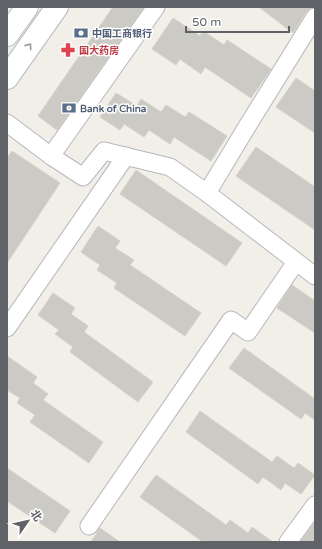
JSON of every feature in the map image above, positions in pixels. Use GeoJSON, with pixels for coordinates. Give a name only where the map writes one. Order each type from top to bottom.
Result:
{"type":"FeatureCollection","features":[{"type":"Feature","properties":{"kind":"main road"},"geometry":{"type":"LineString","coordinates":[[7,35],[27,7]]}},
{"type":"Feature","properties":{"kind":"main road"},"geometry":{"type":"LineString","coordinates":[[7,78],[57,7]]}},
{"type":"Feature","properties":{"kind":"street"},"geometry":{"type":"LineString","coordinates":[[51,156],[156,7]]}},
{"type":"Feature","properties":{"kind":"street"},"geometry":{"type":"LineString","coordinates":[[207,192],[315,17]]}},
{"type":"Feature","properties":{"kind":"street"},"geometry":{"type":"LineString","coordinates":[[7,123],[51,156],[83,177],[104,151],[170,167],[207,192],[315,276]]}},
{"type":"Feature","properties":{"kind":"street"},"geometry":{"type":"LineString","coordinates":[[7,328],[126,156]]}},
{"type":"Feature","properties":{"kind":"street"},"geometry":{"type":"LineString","coordinates":[[89,526],[231,320],[248,332],[296,262]]}},
{"type":"Feature","properties":{"kind":"street"},"geometry":{"type":"LineString","coordinates":[[288,542],[315,505]]}},
{"type":"Feature","properties":{"kind":"building"},"geometry":{"type":"Polygon","coordinates":[[[113,7],[144,7],[57,130],[38,116],[113,7]]]}},
{"type":"Feature","properties":{"kind":"building"},"geometry":{"type":"Polygon","coordinates":[[[259,7],[312,7],[306,12],[293,33],[259,7]]]}},
{"type":"Feature","properties":{"kind":"building"},"geometry":{"type":"Polygon","coordinates":[[[173,18],[200,36],[203,31],[224,45],[227,40],[271,69],[251,98],[205,67],[201,74],[180,59],[176,65],[152,49],[173,18]]]}},
{"type":"Feature","properties":{"kind":"building"},"geometry":{"type":"Polygon","coordinates":[[[296,78],[315,91],[315,133],[276,107],[296,78]]]}},
{"type":"Feature","properties":{"kind":"building"},"geometry":{"type":"Polygon","coordinates":[[[116,93],[137,106],[141,99],[161,112],[166,105],[185,117],[189,112],[227,136],[211,161],[174,137],[170,144],[149,130],[144,137],[124,124],[120,130],[100,117],[116,93]]]}},
{"type":"Feature","properties":{"kind":"building"},"geometry":{"type":"Polygon","coordinates":[[[256,147],[315,187],[315,230],[236,176],[256,147]]]}},
{"type":"Feature","properties":{"kind":"building"},"geometry":{"type":"Polygon","coordinates":[[[12,151],[60,183],[7,263],[7,158],[12,151]]]}},
{"type":"Feature","properties":{"kind":"building"},"geometry":{"type":"Polygon","coordinates":[[[136,170],[242,243],[226,266],[120,194],[136,170]]]}},
{"type":"Feature","properties":{"kind":"building"},"geometry":{"type":"Polygon","coordinates":[[[98,226],[120,241],[115,248],[134,260],[130,265],[201,313],[185,336],[114,288],[117,283],[97,270],[100,265],[81,252],[98,226]]]}},
{"type":"Feature","properties":{"kind":"building"},"geometry":{"type":"Polygon","coordinates":[[[292,285],[315,301],[315,333],[277,308],[292,285]]]}},
{"type":"Feature","properties":{"kind":"building"},"geometry":{"type":"Polygon","coordinates":[[[53,293],[75,308],[71,314],[88,326],[84,332],[153,382],[138,402],[70,352],[73,347],[55,334],[59,330],[38,315],[53,293]]]}},
{"type":"Feature","properties":{"kind":"building"},"geometry":{"type":"Polygon","coordinates":[[[244,348],[315,399],[315,420],[305,413],[301,419],[229,368],[244,348]]]}},
{"type":"Feature","properties":{"kind":"building"},"geometry":{"type":"Polygon","coordinates":[[[7,356],[37,377],[33,383],[48,394],[43,400],[103,442],[89,463],[30,422],[35,415],[17,403],[20,398],[7,390],[7,356]]]}},
{"type":"Feature","properties":{"kind":"building"},"geometry":{"type":"Polygon","coordinates":[[[200,411],[272,462],[277,456],[294,468],[298,463],[315,475],[301,494],[285,483],[281,490],[263,477],[258,484],[186,432],[200,411]]]}},
{"type":"Feature","properties":{"kind":"building"},"geometry":{"type":"Polygon","coordinates":[[[7,468],[70,511],[55,533],[7,501],[7,468]]]}},
{"type":"Feature","properties":{"kind":"building"},"geometry":{"type":"Polygon","coordinates":[[[156,475],[226,525],[230,520],[248,533],[252,527],[273,542],[203,542],[140,497],[156,475]]]}},
{"type":"Feature","properties":{"kind":"building"},"geometry":{"type":"Polygon","coordinates":[[[315,522],[315,542],[300,542],[315,522]]]}},
{"type":"Feature","properties":{"kind":"building"},"geometry":{"type":"Polygon","coordinates":[[[100,528],[120,542],[91,542],[100,528]]]}},
{"type":"Feature","properties":{"kind":"place","name":"中国工商银行"},"geometry":{"type":"Point","coordinates":[81,33]}},
{"type":"Feature","properties":{"kind":"place","name":"国大药房"},"geometry":{"type":"Point","coordinates":[68,50]}},
{"type":"Feature","properties":{"kind":"place","name":"Bank of China"},"geometry":{"type":"Point","coordinates":[69,108]}}]}
